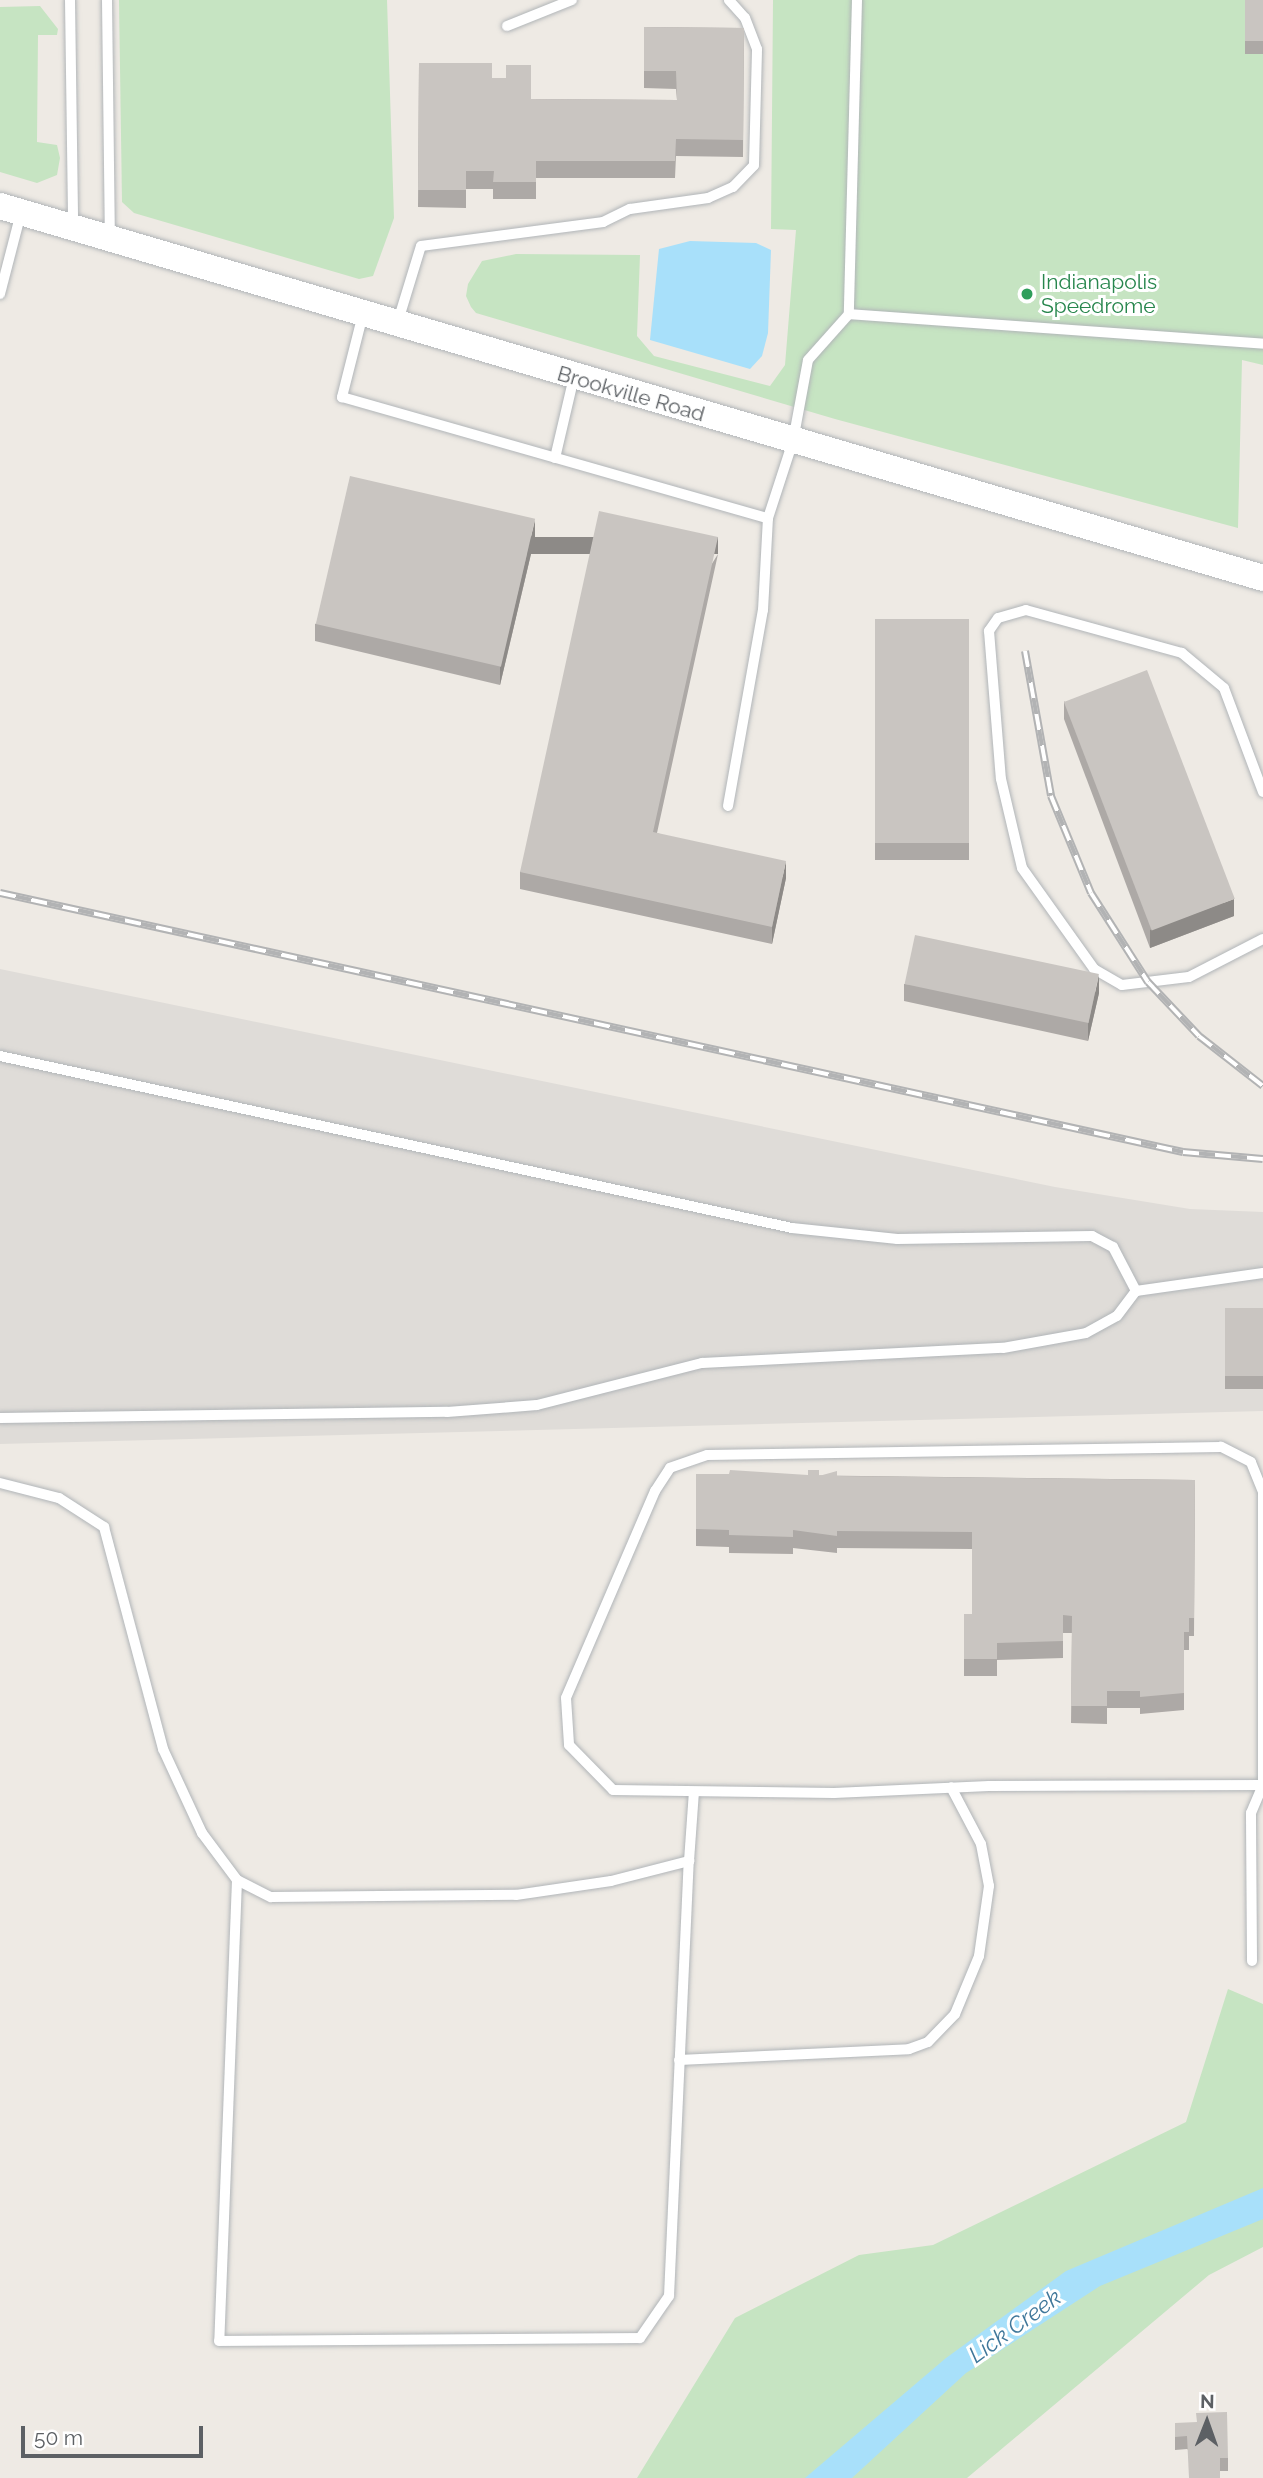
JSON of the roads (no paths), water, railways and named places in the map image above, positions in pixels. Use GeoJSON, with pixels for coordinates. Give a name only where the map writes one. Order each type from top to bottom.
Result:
{"type":"FeatureCollection","features":[{"type":"Feature","properties":{"kind":"main road","name":"Brookville Road"},"geometry":{"type":"LineString","coordinates":[[10,209],[1263,578]]}},
{"type":"Feature","properties":{"kind":"lane"},"geometry":{"type":"LineString","coordinates":[[70,0],[73,228]]}},
{"type":"Feature","properties":{"kind":"lane"},"geometry":{"type":"LineString","coordinates":[[107,0],[110,239]]}},
{"type":"Feature","properties":{"kind":"lane"},"geometry":{"type":"LineString","coordinates":[[507,26],[572,0]]}},
{"type":"Feature","properties":{"kind":"lane"},"geometry":{"type":"LineString","coordinates":[[397,324],[421,246],[603,222],[630,209],[708,198],[733,187],[754,165],[757,48],[745,18],[729,0]]}},
{"type":"Feature","properties":{"kind":"lane"},"geometry":{"type":"LineString","coordinates":[[728,806],[763,610],[768,518],[793,441],[808,360],[849,314],[857,0]]}},
{"type":"Feature","properties":{"kind":"lane"},"geometry":{"type":"LineString","coordinates":[[0,294],[10,209]]}},
{"type":"Feature","properties":{"kind":"lane"},"geometry":{"type":"LineString","coordinates":[[363,314],[342,397],[768,518]]}},
{"type":"Feature","properties":{"kind":"lane"},"geometry":{"type":"LineString","coordinates":[[849,314],[1263,344]]}},
{"type":"Feature","properties":{"kind":"lane"},"geometry":{"type":"LineString","coordinates":[[555,458],[574,377]]}},
{"type":"Feature","properties":{"kind":"lane"},"geometry":{"type":"LineString","coordinates":[[1263,792],[1224,688],[1182,653],[1026,610],[998,618],[989,631],[1001,779],[1022,868],[1094,969],[1122,985],[1189,977],[1263,939]]}},
{"type":"Feature","properties":{"kind":"lane"},"geometry":{"type":"LineString","coordinates":[[0,1056],[792,1228],[897,1239],[1092,1236],[1113,1247],[1136,1291]]}},
{"type":"Feature","properties":{"kind":"lane"},"geometry":{"type":"LineString","coordinates":[[0,1418],[447,1412],[537,1405],[702,1363],[1003,1348],[1086,1334],[1117,1316],[1136,1291],[1263,1273]]}},
{"type":"Feature","properties":{"kind":"lane"},"geometry":{"type":"LineString","coordinates":[[1252,1961],[1251,1813],[1263,1785],[1263,1492],[1251,1462],[1221,1447],[1175,1445],[707,1455],[670,1468],[655,1491],[566,1698],[569,1745],[614,1790],[694,1792],[1263,1785]]}},
{"type":"Feature","properties":{"kind":"lane"},"geometry":{"type":"LineString","coordinates":[[0,1483],[59,1498],[104,1527],[163,1749],[202,1833],[237,1880],[271,1897],[516,1895],[611,1881],[689,1861]]}},
{"type":"Feature","properties":{"kind":"lane"},"geometry":{"type":"LineString","coordinates":[[679,2060],[909,2049],[928,2042],[955,2014],[979,1956],[989,1886],[981,1844],[951,1787]]}},
{"type":"Feature","properties":{"kind":"lane"},"geometry":{"type":"LineString","coordinates":[[237,1880],[219,2342],[640,2337],[669,2296],[694,1792]]}},
{"type":"Feature","properties":{"kind":"water"},"geometry":{"type":"Polygon","coordinates":[[[690,241],[756,243],[771,250],[768,333],[762,356],[750,369],[650,340],[659,249],[690,241]]]}},
{"type":"Feature","properties":{"kind":"water","name":"Lick Creek"},"geometry":{"type":"Polygon","coordinates":[[[1263,2188],[1263,2219],[1100,2286],[966,2373],[852,2478],[805,2478],[946,2358],[1066,2271],[1263,2188]]]}},
{"type":"Feature","properties":{"kind":"railway"},"geometry":{"type":"LineString","coordinates":[[1025,651],[1051,796],[1091,893],[1148,982],[1199,1036],[1263,1086]]}},
{"type":"Feature","properties":{"kind":"railway"},"geometry":{"type":"LineString","coordinates":[[0,893],[1183,1152],[1263,1159]]}},
{"type":"Feature","properties":{"kind":"place","name":"Indianapolis Speedrome"},"geometry":{"type":"Point","coordinates":[1027,294]}}]}
